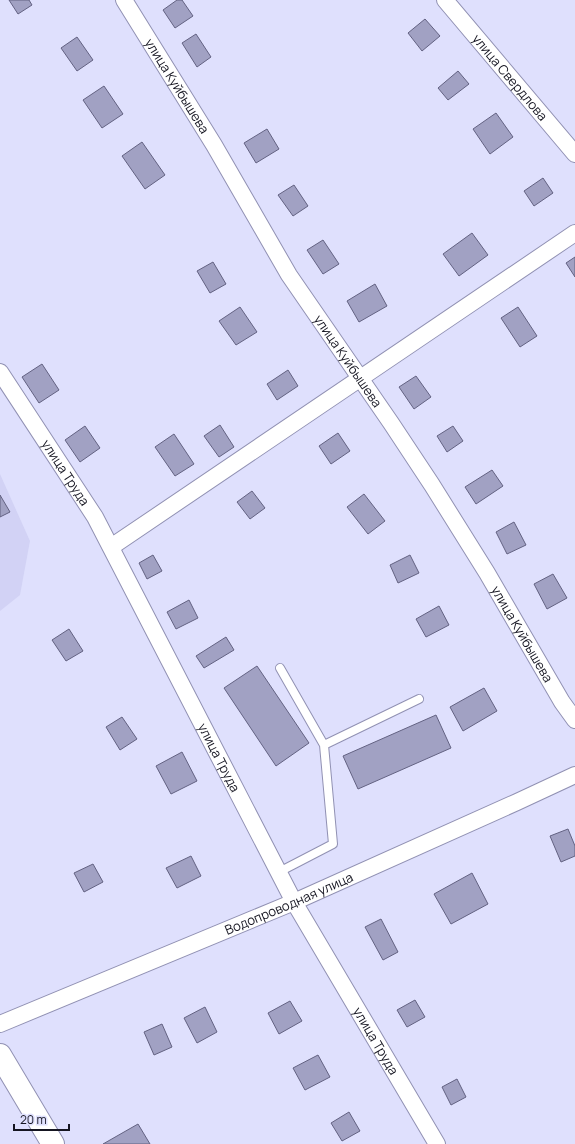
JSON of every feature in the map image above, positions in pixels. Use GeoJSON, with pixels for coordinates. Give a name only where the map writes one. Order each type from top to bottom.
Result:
{"type":"FeatureCollection","features":[{"type":"Feature","properties":{"kind":"street","name":"улица Куйбышева"},"geometry":{"type":"LineString","coordinates":[[124,0],[214,144],[289,275],[391,423],[445,506],[491,580],[562,702],[575,720]]}},
{"type":"Feature","properties":{"kind":"street","name":"улица Свердлова"},"geometry":{"type":"LineString","coordinates":[[445,0],[575,154]]}},
{"type":"Feature","properties":{"kind":"street"},"geometry":{"type":"LineString","coordinates":[[110,547],[575,233]]}},
{"type":"Feature","properties":{"kind":"street","name":"улица Труда"},"geometry":{"type":"LineString","coordinates":[[0,372],[95,518],[294,902],[437,1144]]}},
{"type":"Feature","properties":{"kind":"street","name":"Водопроводная улица"},"geometry":{"type":"LineString","coordinates":[[0,1024],[294,902],[575,775]]}},
{"type":"Feature","properties":{"kind":"street"},"geometry":{"type":"LineString","coordinates":[[0,1055],[53,1144]]}},
{"type":"Feature","properties":{"kind":"lane"},"geometry":{"type":"LineString","coordinates":[[278,872],[333,844],[324,745],[280,668]]}},
{"type":"Feature","properties":{"kind":"lane"},"geometry":{"type":"LineString","coordinates":[[324,745],[418,699]]}},
{"type":"Feature","properties":{"kind":"shaded area"},"geometry":{"type":"Polygon","coordinates":[[[0,474],[30,541],[20,595],[0,611],[0,474]]]}},
{"type":"Feature","properties":{"kind":"building"},"geometry":{"type":"Polygon","coordinates":[[[9,0],[29,0],[32,5],[18,14],[9,0]]]}},
{"type":"Feature","properties":{"kind":"building"},"geometry":{"type":"Polygon","coordinates":[[[177,0],[182,0],[193,16],[175,28],[163,10],[177,0]]]}},
{"type":"Feature","properties":{"kind":"building"},"geometry":{"type":"Polygon","coordinates":[[[425,19],[440,36],[422,51],[408,33],[425,19]]]}},
{"type":"Feature","properties":{"kind":"building"},"geometry":{"type":"Polygon","coordinates":[[[196,34],[211,57],[197,67],[182,43],[196,34]]]}},
{"type":"Feature","properties":{"kind":"building"},"geometry":{"type":"Polygon","coordinates":[[[77,37],[93,60],[77,71],[61,48],[77,37]]]}},
{"type":"Feature","properties":{"kind":"building"},"geometry":{"type":"Polygon","coordinates":[[[458,71],[469,84],[448,100],[438,88],[458,71]]]}},
{"type":"Feature","properties":{"kind":"building"},"geometry":{"type":"Polygon","coordinates":[[[104,86],[123,114],[102,128],[83,100],[104,86]]]}},
{"type":"Feature","properties":{"kind":"building"},"geometry":{"type":"Polygon","coordinates":[[[496,113],[513,137],[490,154],[473,129],[496,113]]]}},
{"type":"Feature","properties":{"kind":"building"},"geometry":{"type":"Polygon","coordinates":[[[267,129],[279,149],[256,163],[244,143],[267,129]]]}},
{"type":"Feature","properties":{"kind":"building"},"geometry":{"type":"Polygon","coordinates":[[[142,142],[165,175],[145,189],[122,156],[142,142]]]}},
{"type":"Feature","properties":{"kind":"building"},"geometry":{"type":"Polygon","coordinates":[[[543,178],[553,193],[534,206],[524,191],[543,178]]]}},
{"type":"Feature","properties":{"kind":"building"},"geometry":{"type":"Polygon","coordinates":[[[294,185],[308,206],[293,216],[278,195],[294,185]]]}},
{"type":"Feature","properties":{"kind":"building"},"geometry":{"type":"Polygon","coordinates":[[[472,233],[488,255],[459,276],[443,254],[472,233]]]}},
{"type":"Feature","properties":{"kind":"building"},"geometry":{"type":"Polygon","coordinates":[[[323,240],[339,264],[323,274],[307,250],[323,240]]]}},
{"type":"Feature","properties":{"kind":"building"},"geometry":{"type":"Polygon","coordinates":[[[575,257],[575,277],[566,263],[575,257]]]}},
{"type":"Feature","properties":{"kind":"building"},"geometry":{"type":"Polygon","coordinates":[[[213,262],[226,284],[210,293],[197,271],[213,262]]]}},
{"type":"Feature","properties":{"kind":"building"},"geometry":{"type":"Polygon","coordinates":[[[375,284],[387,306],[359,322],[347,301],[375,284]]]}},
{"type":"Feature","properties":{"kind":"building"},"geometry":{"type":"Polygon","coordinates":[[[240,307],[257,332],[236,345],[219,321],[240,307]]]}},
{"type":"Feature","properties":{"kind":"building"},"geometry":{"type":"Polygon","coordinates":[[[518,307],[537,336],[520,347],[501,318],[518,307]]]}},
{"type":"Feature","properties":{"kind":"building"},"geometry":{"type":"Polygon","coordinates":[[[42,364],[59,390],[39,403],[22,377],[42,364]]]}},
{"type":"Feature","properties":{"kind":"building"},"geometry":{"type":"Polygon","coordinates":[[[288,370],[298,386],[277,400],[267,384],[288,370]]]}},
{"type":"Feature","properties":{"kind":"building"},"geometry":{"type":"Polygon","coordinates":[[[416,376],[431,397],[414,409],[399,387],[416,376]]]}},
{"type":"Feature","properties":{"kind":"building"},"geometry":{"type":"Polygon","coordinates":[[[220,425],[234,447],[219,457],[204,436],[220,425]]]}},
{"type":"Feature","properties":{"kind":"building"},"geometry":{"type":"Polygon","coordinates":[[[85,426],[100,448],[80,462],[65,440],[85,426]]]}},
{"type":"Feature","properties":{"kind":"building"},"geometry":{"type":"Polygon","coordinates":[[[453,426],[463,441],[447,452],[437,436],[453,426]]]}},
{"type":"Feature","properties":{"kind":"building"},"geometry":{"type":"Polygon","coordinates":[[[338,433],[350,451],[331,464],[319,446],[338,433]]]}},
{"type":"Feature","properties":{"kind":"building"},"geometry":{"type":"Polygon","coordinates":[[[174,434],[194,464],[175,476],[155,447],[174,434]]]}},
{"type":"Feature","properties":{"kind":"building"},"geometry":{"type":"Polygon","coordinates":[[[492,470],[503,486],[476,504],[465,487],[492,470]]]}},
{"type":"Feature","properties":{"kind":"building"},"geometry":{"type":"Polygon","coordinates":[[[252,491],[265,508],[250,519],[237,502],[252,491]]]}},
{"type":"Feature","properties":{"kind":"building"},"geometry":{"type":"Polygon","coordinates":[[[364,494],[385,521],[368,534],[347,507],[364,494]]]}},
{"type":"Feature","properties":{"kind":"building"},"geometry":{"type":"Polygon","coordinates":[[[0,495],[10,512],[0,517],[0,495]]]}},
{"type":"Feature","properties":{"kind":"building"},"geometry":{"type":"Polygon","coordinates":[[[514,522],[526,545],[507,554],[496,532],[514,522]]]}},
{"type":"Feature","properties":{"kind":"building"},"geometry":{"type":"Polygon","coordinates":[[[153,555],[162,571],[147,579],[139,563],[153,555]]]}},
{"type":"Feature","properties":{"kind":"building"},"geometry":{"type":"Polygon","coordinates":[[[410,555],[419,573],[398,583],[390,565],[410,555]]]}},
{"type":"Feature","properties":{"kind":"building"},"geometry":{"type":"Polygon","coordinates":[[[553,574],[567,598],[547,609],[534,584],[553,574]]]}},
{"type":"Feature","properties":{"kind":"building"},"geometry":{"type":"Polygon","coordinates":[[[189,600],[198,618],[176,629],[167,612],[189,600]]]}},
{"type":"Feature","properties":{"kind":"building"},"geometry":{"type":"Polygon","coordinates":[[[439,606],[449,625],[426,637],[416,619],[439,606]]]}},
{"type":"Feature","properties":{"kind":"building"},"geometry":{"type":"Polygon","coordinates":[[[69,629],[83,651],[66,661],[52,640],[69,629]]]}},
{"type":"Feature","properties":{"kind":"building"},"geometry":{"type":"Polygon","coordinates":[[[226,637],[234,650],[204,668],[196,656],[226,637]]]}},
{"type":"Feature","properties":{"kind":"building"},"geometry":{"type":"Polygon","coordinates":[[[257,666],[309,743],[276,766],[224,688],[257,666]]]}},
{"type":"Feature","properties":{"kind":"building"},"geometry":{"type":"Polygon","coordinates":[[[484,688],[497,711],[463,731],[450,707],[484,688]]]}},
{"type":"Feature","properties":{"kind":"building"},"geometry":{"type":"Polygon","coordinates":[[[436,715],[451,748],[358,789],[343,756],[436,715]]]}},
{"type":"Feature","properties":{"kind":"building"},"geometry":{"type":"Polygon","coordinates":[[[122,717],[137,739],[120,750],[106,727],[122,717]]]}},
{"type":"Feature","properties":{"kind":"building"},"geometry":{"type":"Polygon","coordinates":[[[182,752],[197,781],[171,794],[156,766],[182,752]]]}},
{"type":"Feature","properties":{"kind":"building"},"geometry":{"type":"Polygon","coordinates":[[[568,829],[575,846],[575,856],[561,862],[550,836],[568,829]]]}},
{"type":"Feature","properties":{"kind":"building"},"geometry":{"type":"Polygon","coordinates":[[[191,856],[201,876],[177,888],[166,868],[191,856]]]}},
{"type":"Feature","properties":{"kind":"building"},"geometry":{"type":"Polygon","coordinates":[[[93,864],[103,882],[84,892],[74,873],[93,864]]]}},
{"type":"Feature","properties":{"kind":"building"},"geometry":{"type":"Polygon","coordinates":[[[472,873],[488,904],[451,924],[434,894],[472,873]]]}},
{"type":"Feature","properties":{"kind":"building"},"geometry":{"type":"Polygon","coordinates":[[[381,919],[398,952],[383,960],[365,927],[381,919]]]}},
{"type":"Feature","properties":{"kind":"building"},"geometry":{"type":"Polygon","coordinates":[[[415,1000],[425,1017],[407,1027],[397,1010],[415,1000]]]}},
{"type":"Feature","properties":{"kind":"building"},"geometry":{"type":"Polygon","coordinates":[[[290,1001],[302,1021],[279,1034],[268,1013],[290,1001]]]}},
{"type":"Feature","properties":{"kind":"building"},"geometry":{"type":"Polygon","coordinates":[[[205,1007],[217,1032],[197,1043],[184,1018],[205,1007]]]}},
{"type":"Feature","properties":{"kind":"building"},"geometry":{"type":"Polygon","coordinates":[[[162,1024],[172,1047],[154,1055],[144,1032],[162,1024]]]}},
{"type":"Feature","properties":{"kind":"building"},"geometry":{"type":"Polygon","coordinates":[[[318,1055],[330,1077],[305,1090],[293,1068],[318,1055]]]}},
{"type":"Feature","properties":{"kind":"building"},"geometry":{"type":"Polygon","coordinates":[[[457,1079],[466,1097],[451,1105],[442,1087],[457,1079]]]}},
{"type":"Feature","properties":{"kind":"building"},"geometry":{"type":"Polygon","coordinates":[[[349,1112],[360,1131],[342,1141],[331,1123],[349,1112]]]}},
{"type":"Feature","properties":{"kind":"building"},"geometry":{"type":"Polygon","coordinates":[[[138,1124],[150,1144],[103,1144],[138,1124]]]}}]}
